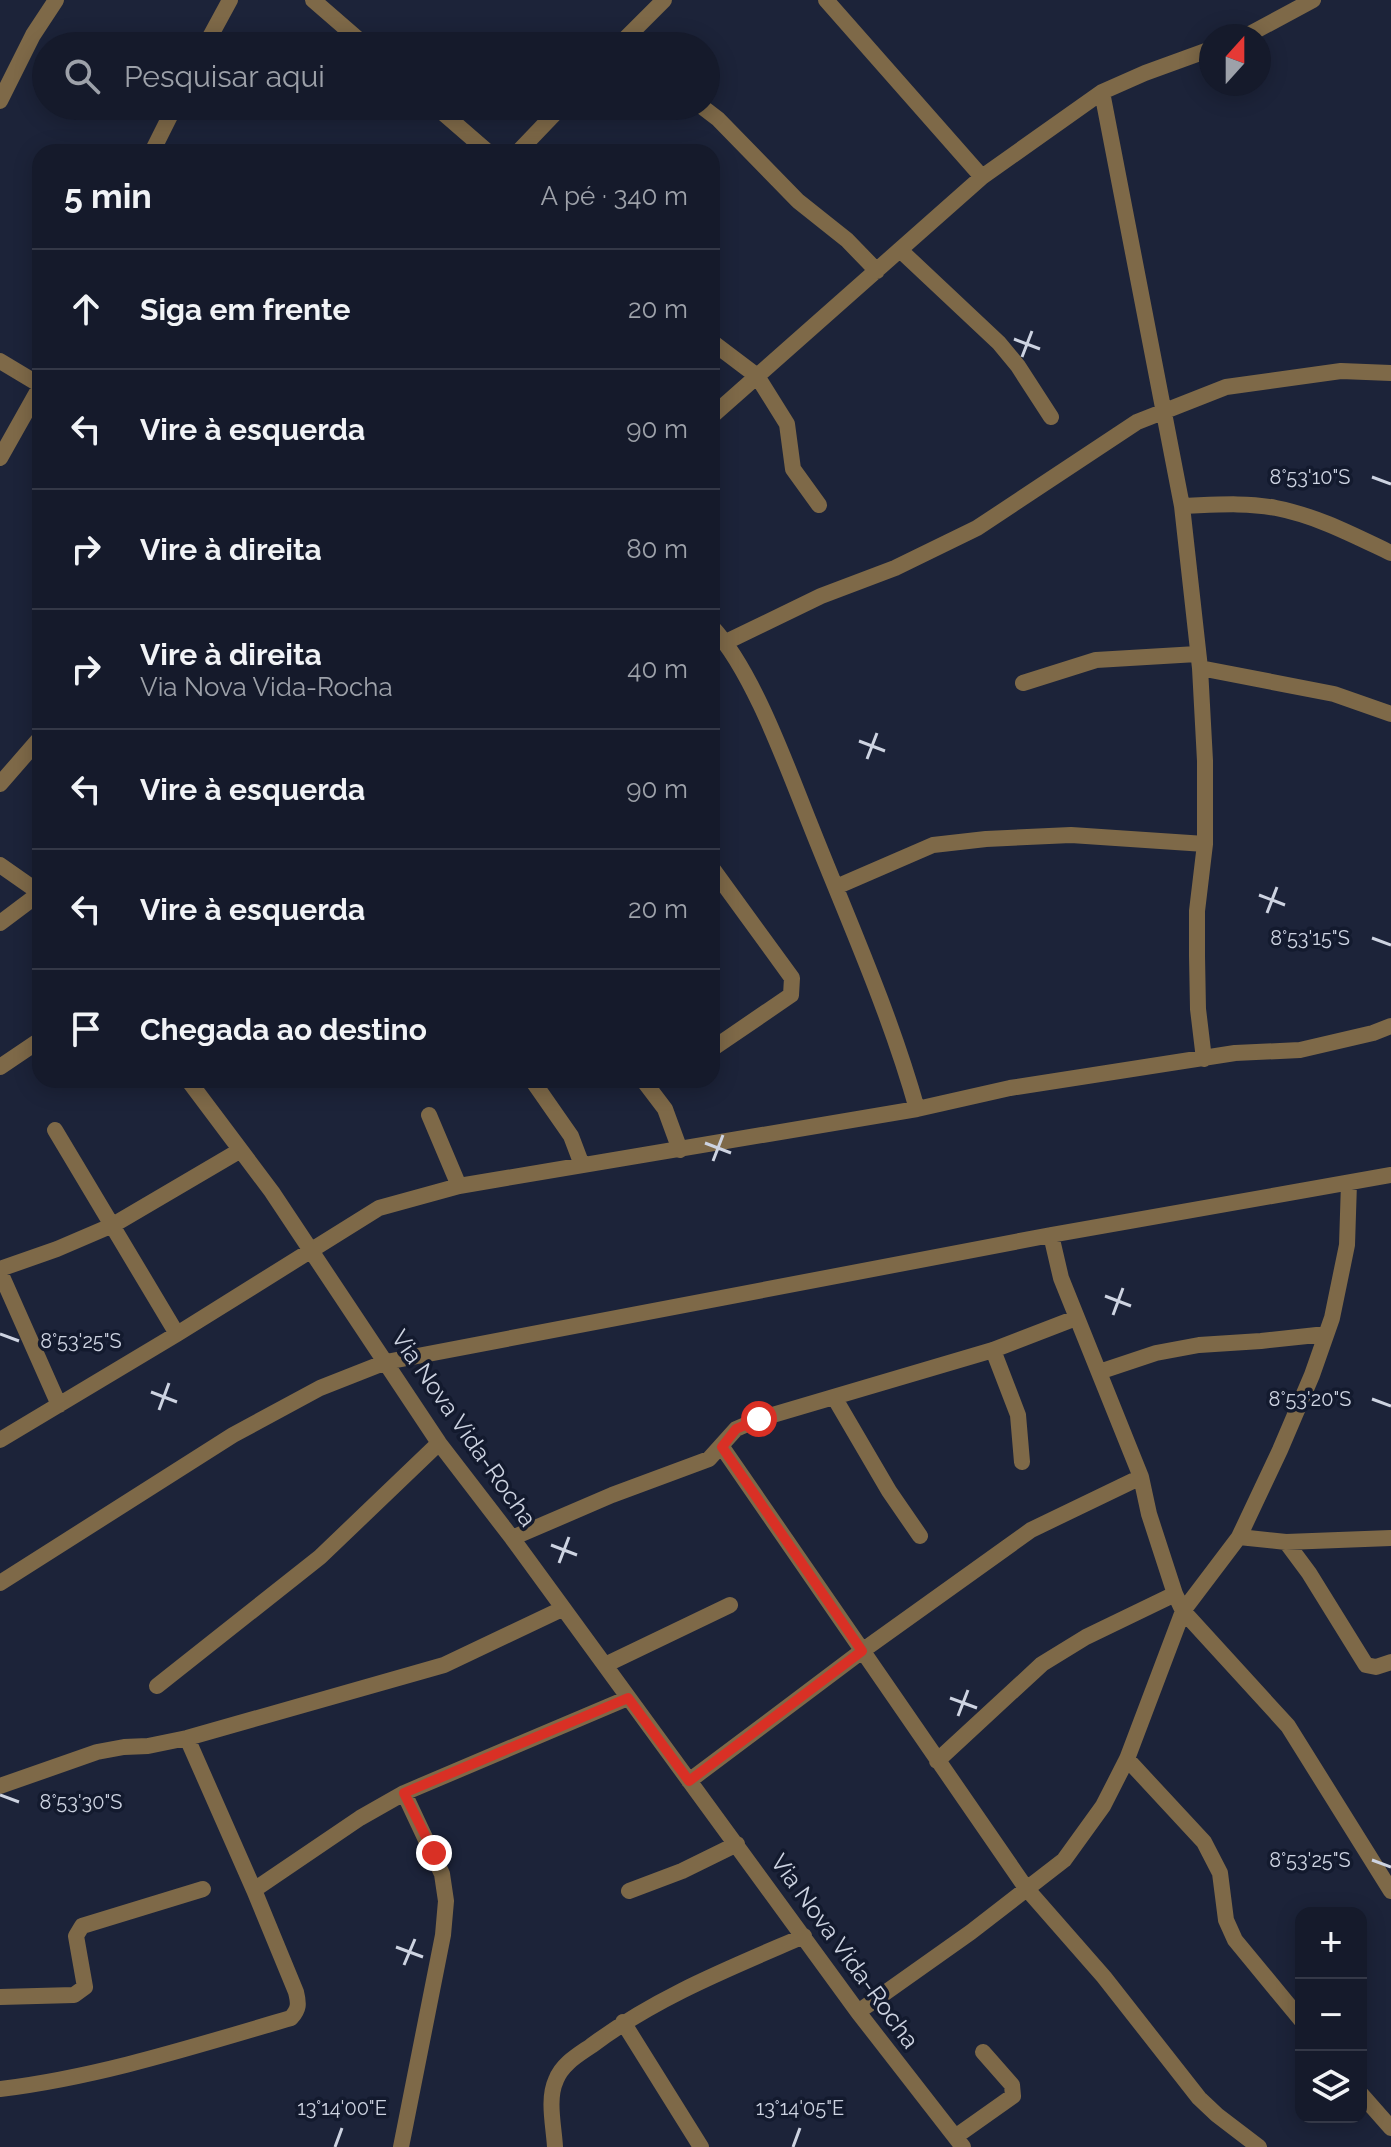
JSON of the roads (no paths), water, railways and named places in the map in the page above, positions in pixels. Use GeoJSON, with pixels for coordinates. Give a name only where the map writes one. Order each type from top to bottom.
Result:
{"type":"FeatureCollection","features":[{"type":"Feature","properties":{"kind":"street"},"geometry":{"type":"LineString","coordinates":[[35,32],[56,0]]}},
{"type":"Feature","properties":{"kind":"street"},"geometry":{"type":"LineString","coordinates":[[213,32],[230,0]]}},
{"type":"Feature","properties":{"kind":"street"},"geometry":{"type":"LineString","coordinates":[[314,0],[350,32]]}},
{"type":"Feature","properties":{"kind":"street"},"geometry":{"type":"LineString","coordinates":[[632,32],[664,0]]}},
{"type":"Feature","properties":{"kind":"street"},"geometry":{"type":"LineString","coordinates":[[826,0],[982,177]]}},
{"type":"Feature","properties":{"kind":"street"},"geometry":{"type":"LineString","coordinates":[[1268,24],[1313,0]]}},
{"type":"Feature","properties":{"kind":"street"},"geometry":{"type":"LineString","coordinates":[[0,101],[32,37]]}},
{"type":"Feature","properties":{"kind":"street"},"geometry":{"type":"LineString","coordinates":[[720,409],[982,177],[1102,92],[1199,53]]}},
{"type":"Feature","properties":{"kind":"street"},"geometry":{"type":"LineString","coordinates":[[1102,92],[1182,506],[1205,761],[1205,844],[1197,911],[1198,1009],[1204,1059]]}},
{"type":"Feature","properties":{"kind":"street"},"geometry":{"type":"LineString","coordinates":[[156,144],[168,120]]}},
{"type":"Feature","properties":{"kind":"street"},"geometry":{"type":"LineString","coordinates":[[451,120],[479,144]]}},
{"type":"Feature","properties":{"kind":"street"},"geometry":{"type":"LineString","coordinates":[[526,144],[549,120]]}},
{"type":"Feature","properties":{"kind":"street"},"geometry":{"type":"LineString","coordinates":[[719,120],[798,201],[847,240],[877,271]]}},
{"type":"Feature","properties":{"kind":"street"},"geometry":{"type":"LineString","coordinates":[[900,250],[999,343],[1051,417]]}},
{"type":"Feature","properties":{"kind":"street"},"geometry":{"type":"LineString","coordinates":[[720,348],[757,376],[787,424],[793,469],[819,505]]}},
{"type":"Feature","properties":{"kind":"street"},"geometry":{"type":"LineString","coordinates":[[0,361],[32,381]]}},
{"type":"Feature","properties":{"kind":"street"},"geometry":{"type":"LineString","coordinates":[[726,642],[821,596],[895,568],[977,528],[1137,422],[1239,384],[1341,371],[1391,373]]}},
{"type":"Feature","properties":{"kind":"street"},"geometry":{"type":"LineString","coordinates":[[0,458],[32,400]]}},
{"type":"Feature","properties":{"kind":"street"},"geometry":{"type":"LineString","coordinates":[[1182,506],[1242,504],[1275,508],[1326,522],[1391,553]]}},
{"type":"Feature","properties":{"kind":"street"},"geometry":{"type":"LineString","coordinates":[[720,636],[760,706],[836,887],[899,1044],[917,1109]]}},
{"type":"Feature","properties":{"kind":"street"},"geometry":{"type":"LineString","coordinates":[[1023,683],[1096,660],[1198,661],[1334,694],[1391,714]]}},
{"type":"Feature","properties":{"kind":"street"},"geometry":{"type":"LineString","coordinates":[[0,784],[32,747]]}},
{"type":"Feature","properties":{"kind":"street"},"geometry":{"type":"LineString","coordinates":[[836,887],[933,845],[1071,835],[1205,844]]}},
{"type":"Feature","properties":{"kind":"street"},"geometry":{"type":"LineString","coordinates":[[0,865],[32,887]]}},
{"type":"Feature","properties":{"kind":"street"},"geometry":{"type":"LineString","coordinates":[[720,879],[792,978],[791,995],[720,1044]]}},
{"type":"Feature","properties":{"kind":"street"},"geometry":{"type":"LineString","coordinates":[[0,923],[32,899]]}},
{"type":"Feature","properties":{"kind":"street"},"geometry":{"type":"LineString","coordinates":[[0,1440],[379,1208],[459,1186],[917,1109],[1010,1088],[1235,1053],[1300,1050],[1391,1026]]}},
{"type":"Feature","properties":{"kind":"street"},"geometry":{"type":"LineString","coordinates":[[0,1067],[32,1045]]}},
{"type":"Feature","properties":{"kind":"street","name":"Via Nova Vida-Rocha"},"geometry":{"type":"LineString","coordinates":[[194,1088],[272,1192],[439,1443],[512,1538],[858,2012],[959,2142]]}},
{"type":"Feature","properties":{"kind":"street"},"geometry":{"type":"LineString","coordinates":[[538,1088],[571,1136],[582,1165]]}},
{"type":"Feature","properties":{"kind":"street"},"geometry":{"type":"LineString","coordinates":[[655,1088],[680,1150]]}},
{"type":"Feature","properties":{"kind":"street"},"geometry":{"type":"LineString","coordinates":[[429,1115],[459,1186]]}},
{"type":"Feature","properties":{"kind":"street"},"geometry":{"type":"LineString","coordinates":[[55,1130],[177,1334]]}},
{"type":"Feature","properties":{"kind":"street"},"geometry":{"type":"LineString","coordinates":[[59,1405],[0,1271],[113,1225],[239,1151]]}},
{"type":"Feature","properties":{"kind":"street"},"geometry":{"type":"LineString","coordinates":[[0,1583],[233,1435],[320,1388],[386,1362],[1051,1235],[1391,1175]]}},
{"type":"Feature","properties":{"kind":"street"},"geometry":{"type":"LineString","coordinates":[[858,2012],[971,1932],[1064,1860],[1103,1806],[1127,1759],[1183,1611],[1239,1537],[1280,1450],[1326,1334],[1347,1245],[1349,1183]]}},
{"type":"Feature","properties":{"kind":"street"},"geometry":{"type":"LineString","coordinates":[[1051,1235],[1061,1278],[1141,1477],[1149,1514],[1183,1611],[1288,1726],[1391,1891]]}},
{"type":"Feature","properties":{"kind":"street"},"geometry":{"type":"LineString","coordinates":[[512,1538],[612,1495],[709,1459],[736,1429],[759,1419],[993,1350],[1076,1318]]}},
{"type":"Feature","properties":{"kind":"street"},"geometry":{"type":"LineString","coordinates":[[1099,1372],[1156,1353],[1199,1345],[1326,1334]]}},
{"type":"Feature","properties":{"kind":"street"},"geometry":{"type":"LineString","coordinates":[[993,1350],[1018,1415],[1022,1462]]}},
{"type":"Feature","properties":{"kind":"street"},"geometry":{"type":"LineString","coordinates":[[834,1397],[889,1491],[920,1536]]}},
{"type":"Feature","properties":{"kind":"street"},"geometry":{"type":"LineString","coordinates":[[157,1686],[320,1557],[439,1443]]}},
{"type":"Feature","properties":{"kind":"street"},"geometry":{"type":"LineString","coordinates":[[722,1447],[1026,1888],[1104,1977],[1199,2098],[1259,2147]]}},
{"type":"Feature","properties":{"kind":"street"},"geometry":{"type":"LineString","coordinates":[[689,1781],[862,1651],[1031,1530],[1141,1477]]}},
{"type":"Feature","properties":{"kind":"street"},"geometry":{"type":"LineString","coordinates":[[1239,1537],[1286,1542],[1391,1538]]}},
{"type":"Feature","properties":{"kind":"street"},"geometry":{"type":"LineString","coordinates":[[1286,1542],[1366,1665],[1376,1667],[1391,1662]]}},
{"type":"Feature","properties":{"kind":"street"},"geometry":{"type":"LineString","coordinates":[[937,1761],[1042,1664],[1086,1637],[1175,1594]]}},
{"type":"Feature","properties":{"kind":"street"},"geometry":{"type":"LineString","coordinates":[[605,1665],[730,1605]]}},
{"type":"Feature","properties":{"kind":"street"},"geometry":{"type":"LineString","coordinates":[[0,1786],[97,1752],[187,1738],[444,1665],[562,1609]]}},
{"type":"Feature","properties":{"kind":"street"},"geometry":{"type":"LineString","coordinates":[[254,1890],[360,1818],[404,1793],[628,1698]]}},
{"type":"Feature","properties":{"kind":"street"},"geometry":{"type":"LineString","coordinates":[[0,2089],[107,2070],[291,2018],[296,2012],[299,2004],[254,1890],[187,1738]]}},
{"type":"Feature","properties":{"kind":"street"},"geometry":{"type":"LineString","coordinates":[[1127,1759],[1204,1842],[1220,1873],[1226,1920],[1235,1940],[1295,2013]]}},
{"type":"Feature","properties":{"kind":"street"},"geometry":{"type":"LineString","coordinates":[[401,2147],[443,1935],[446,1901],[442,1874],[404,1793]]}},
{"type":"Feature","properties":{"kind":"street"},"geometry":{"type":"LineString","coordinates":[[629,1891],[682,1871],[737,1844]]}},
{"type":"Feature","properties":{"kind":"street"},"geometry":{"type":"LineString","coordinates":[[0,1997],[74,1995],[85,1987],[76,1936],[82,1926],[203,1889]]}},
{"type":"Feature","properties":{"kind":"street"},"geometry":{"type":"LineString","coordinates":[[555,2147],[552,2096],[560,2071],[623,2022],[684,1988],[804,1936]]}},
{"type":"Feature","properties":{"kind":"street"},"geometry":{"type":"LineString","coordinates":[[623,2022],[701,2147]]}},
{"type":"Feature","properties":{"kind":"street"},"geometry":{"type":"LineString","coordinates":[[959,2142],[1013,2096],[1012,2085],[983,2052]]}},
{"type":"Feature","properties":{"kind":"street"},"geometry":{"type":"LineString","coordinates":[[1367,2101],[1391,2128]]}}]}
